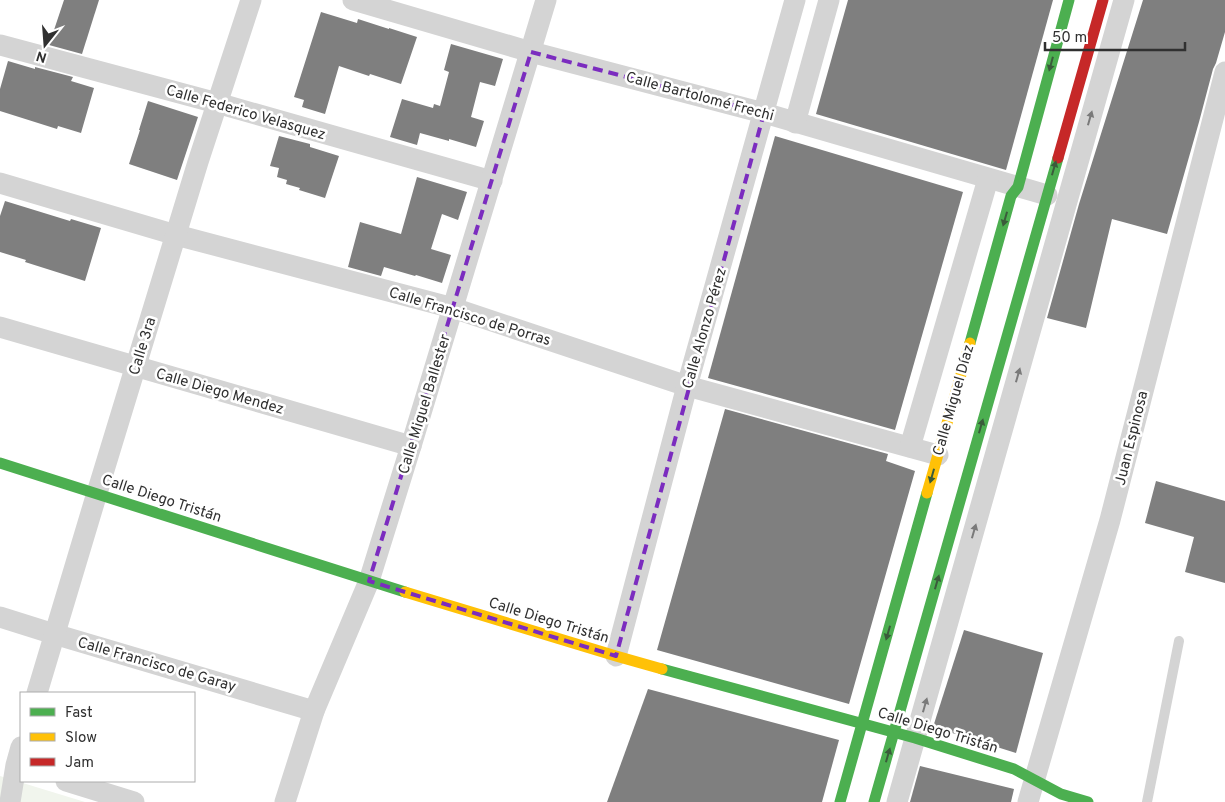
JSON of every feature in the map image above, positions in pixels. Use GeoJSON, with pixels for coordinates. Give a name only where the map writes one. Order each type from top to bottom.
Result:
{"type":"FeatureCollection","features":[{"type":"Feature","properties":{"kind":"street","name":"Calle 3ra"},"geometry":{"type":"LineString","coordinates":[[37,692],[176,235],[251,0]]}},
{"type":"Feature","properties":{"kind":"street","name":"Calle Bartolomé Frechi"},"geometry":{"type":"LineString","coordinates":[[353,0],[531,52],[764,113],[1046,195]]}},
{"type":"Feature","properties":{"kind":"street","name":"Calle Miguel Ballester"},"geometry":{"type":"LineString","coordinates":[[285,802],[314,711],[369,581],[412,446],[546,0]]}},
{"type":"Feature","properties":{"kind":"street","name":"Calle Alonzo Pérez"},"geometry":{"type":"LineString","coordinates":[[616,656],[687,386],[795,0]]}},
{"type":"Feature","properties":{"kind":"street"},"geometry":{"type":"LineString","coordinates":[[795,122],[829,0]]}},
{"type":"Feature","properties":{"kind":"street","name":"Calle Miguel Díaz"},"geometry":{"type":"LineString","coordinates":[[840,802],[1012,196],[1018,187],[1069,0]]}},
{"type":"Feature","properties":{"kind":"street"},"geometry":{"type":"LineString","coordinates":[[874,802],[1103,0]]}},
{"type":"Feature","properties":{"kind":"street"},"geometry":{"type":"LineString","coordinates":[[897,802],[1124,0]]}},
{"type":"Feature","properties":{"kind":"street","name":"Calle Federico Velasquez"},"geometry":{"type":"LineString","coordinates":[[0,45],[217,103],[492,181]]}},
{"type":"Feature","properties":{"kind":"street","name":"Juan Espinosa"},"geometry":{"type":"LineString","coordinates":[[1028,802],[1110,520],[1225,72]]}},
{"type":"Feature","properties":{"kind":"street"},"geometry":{"type":"LineString","coordinates":[[910,447],[988,178]]}},
{"type":"Feature","properties":{"kind":"street","name":"Calle Francisco de Porras"},"geometry":{"type":"LineString","coordinates":[[0,183],[176,235],[453,308],[687,386],[938,455]]}},
{"type":"Feature","properties":{"kind":"street","name":"Calle Diego Mendez"},"geometry":{"type":"LineString","coordinates":[[0,327],[412,446]]}},
{"type":"Feature","properties":{"kind":"street","name":"Calle Diego Tristán"},"geometry":{"type":"LineString","coordinates":[[0,463],[369,581],[616,656],[915,738],[1014,769],[1062,794],[1088,802]]}},
{"type":"Feature","properties":{"kind":"street","name":"Calle Francisco de Garay"},"geometry":{"type":"LineString","coordinates":[[0,616],[54,634],[314,711]]}},
{"type":"Feature","properties":{"kind":"street"},"geometry":{"type":"LineString","coordinates":[[10,802],[15,760]]}},
{"type":"Feature","properties":{"kind":"street"},"geometry":{"type":"LineString","coordinates":[[69,782],[134,802]]}},
{"type":"Feature","properties":{"kind":"lane"},"geometry":{"type":"LineString","coordinates":[[1147,802],[1179,641]]}},
{"type":"Feature","properties":{"kind":"highlighted area"},"geometry":{"type":"Polygon","coordinates":[[[531,52],[764,113],[616,656],[369,581],[531,52]]]}},
{"type":"Feature","properties":{"kind":"shaded area"},"geometry":{"type":"Polygon","coordinates":[[[0,776],[85,802],[0,802],[0,776]]]}},
{"type":"Feature","properties":{"kind":"building"},"geometry":{"type":"Polygon","coordinates":[[[64,0],[99,0],[82,54],[49,45],[64,0]]]}},
{"type":"Feature","properties":{"kind":"building"},"geometry":{"type":"Polygon","coordinates":[[[848,0],[1053,0],[1006,170],[816,114],[848,0]]]}},
{"type":"Feature","properties":{"kind":"building"},"geometry":{"type":"Polygon","coordinates":[[[1143,0],[1225,0],[1225,32],[1167,234],[1112,219],[1086,328],[1047,318],[1079,204],[1143,0]]]}},
{"type":"Feature","properties":{"kind":"building"},"geometry":{"type":"Polygon","coordinates":[[[321,12],[357,23],[358,19],[417,37],[401,84],[339,66],[325,114],[302,107],[304,100],[294,97],[321,12]]]}},
{"type":"Feature","properties":{"kind":"building"},"geometry":{"type":"Polygon","coordinates":[[[451,44],[503,59],[495,86],[480,82],[471,117],[484,121],[476,147],[420,133],[417,145],[390,137],[402,99],[433,108],[434,104],[440,106],[449,72],[444,70],[451,44]]]}},
{"type":"Feature","properties":{"kind":"building"},"geometry":{"type":"Polygon","coordinates":[[[8,61],[73,77],[71,81],[94,88],[81,133],[58,126],[57,129],[0,111],[0,89],[8,61]]]}},
{"type":"Feature","properties":{"kind":"building"},"geometry":{"type":"Polygon","coordinates":[[[148,101],[198,117],[177,180],[129,164],[148,101]]]}},
{"type":"Feature","properties":{"kind":"building"},"geometry":{"type":"Polygon","coordinates":[[[279,136],[310,144],[310,147],[339,156],[325,198],[299,190],[300,188],[286,184],[287,180],[277,177],[279,168],[270,166],[279,136]]]}},
{"type":"Feature","properties":{"kind":"building"},"geometry":{"type":"Polygon","coordinates":[[[775,136],[963,192],[895,430],[708,378],[775,136]]]}},
{"type":"Feature","properties":{"kind":"building"},"geometry":{"type":"Polygon","coordinates":[[[417,177],[467,192],[458,220],[442,214],[431,249],[451,255],[442,283],[384,267],[381,276],[348,267],[360,222],[401,234],[417,177]]]}},
{"type":"Feature","properties":{"kind":"building"},"geometry":{"type":"Polygon","coordinates":[[[5,201],[70,221],[71,219],[101,228],[85,281],[0,252],[0,216],[5,201]]]}},
{"type":"Feature","properties":{"kind":"building"},"geometry":{"type":"Polygon","coordinates":[[[725,409],[888,454],[886,461],[915,471],[849,704],[657,650],[725,409]]]}},
{"type":"Feature","properties":{"kind":"building"},"geometry":{"type":"Polygon","coordinates":[[[1156,481],[1225,501],[1225,583],[1185,572],[1194,537],[1145,523],[1156,481]]]}},
{"type":"Feature","properties":{"kind":"building"},"geometry":{"type":"Polygon","coordinates":[[[964,630],[1043,653],[1016,753],[933,727],[964,630]]]}},
{"type":"Feature","properties":{"kind":"building"},"geometry":{"type":"Polygon","coordinates":[[[648,689],[839,740],[822,802],[607,802],[648,689]]]}},
{"type":"Feature","properties":{"kind":"building"},"geometry":{"type":"Polygon","coordinates":[[[920,766],[1014,789],[1011,802],[910,802],[920,766]]]}},
{"type":"Feature","properties":{"kind":"traffic: fast"},"geometry":{"type":"LineString","coordinates":[[970,343],[1011,196],[1018,187],[1069,0]]}},
{"type":"Feature","properties":{"kind":"traffic: fast"},"geometry":{"type":"LineString","coordinates":[[874,802],[1058,158]]}},
{"type":"Feature","properties":{"kind":"traffic: fast"},"geometry":{"type":"LineString","coordinates":[[0,463],[405,592]]}},
{"type":"Feature","properties":{"kind":"traffic: fast"},"geometry":{"type":"LineString","coordinates":[[840,802],[927,493]]}},
{"type":"Feature","properties":{"kind":"traffic: fast"},"geometry":{"type":"LineString","coordinates":[[662,669],[915,738],[1014,769],[1061,794],[1088,802]]}},
{"type":"Feature","properties":{"kind":"traffic: slow"},"geometry":{"type":"LineString","coordinates":[[927,493],[970,343]]}},
{"type":"Feature","properties":{"kind":"traffic: slow"},"geometry":{"type":"LineString","coordinates":[[405,592],[662,669]]}},
{"type":"Feature","properties":{"kind":"traffic: jam"},"geometry":{"type":"LineString","coordinates":[[1058,158],[1103,0]]}}]}
